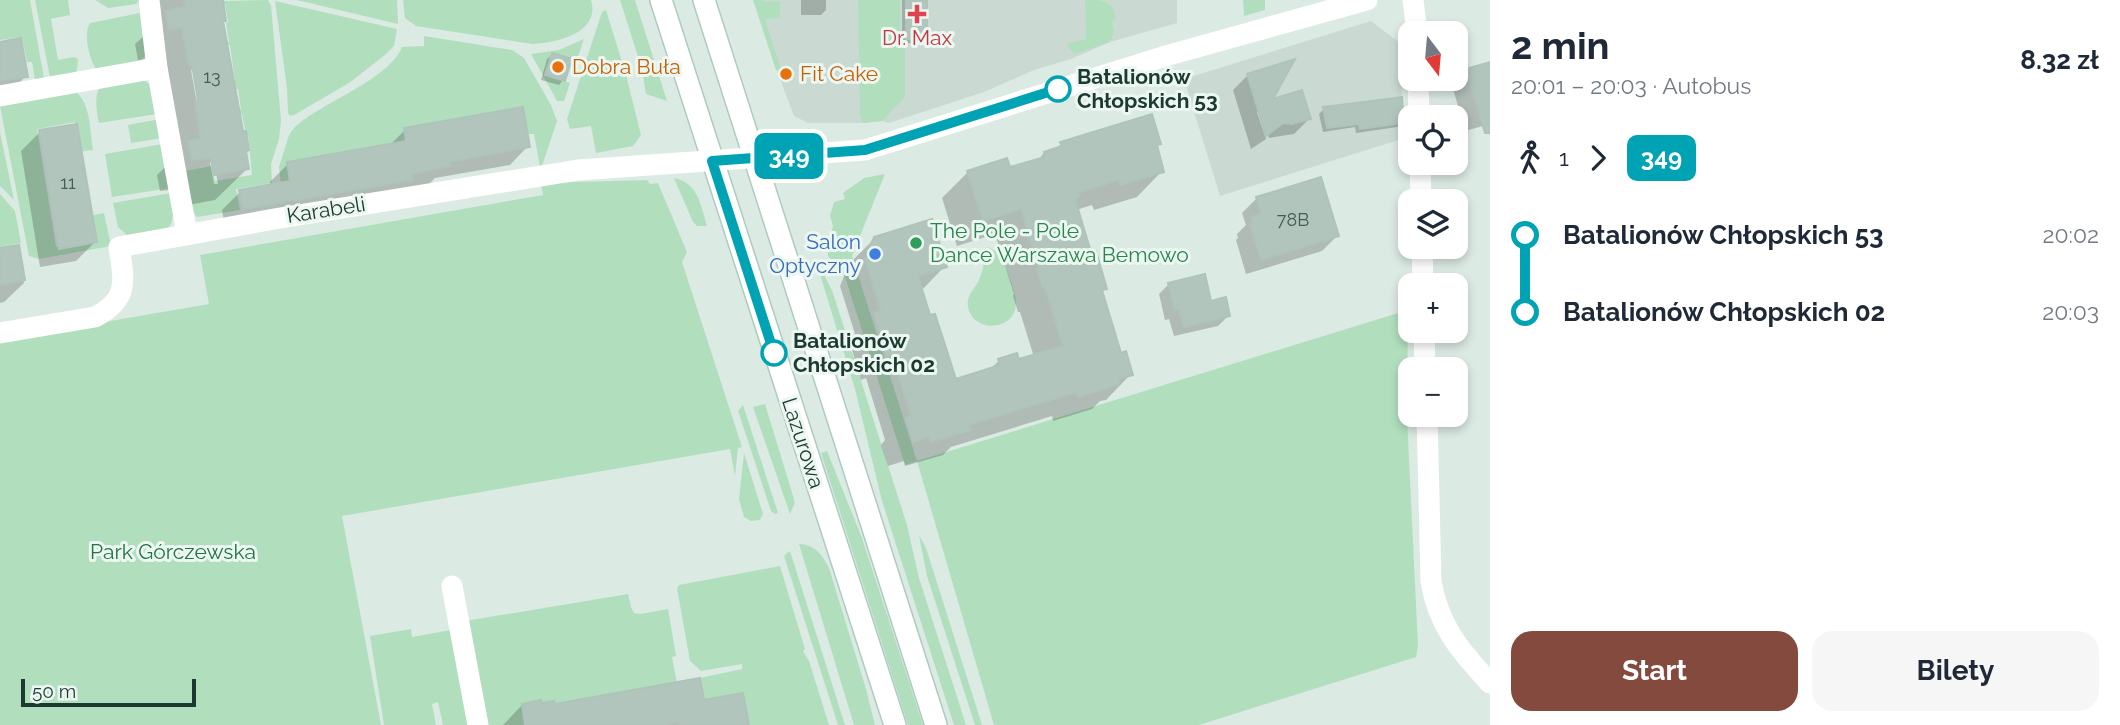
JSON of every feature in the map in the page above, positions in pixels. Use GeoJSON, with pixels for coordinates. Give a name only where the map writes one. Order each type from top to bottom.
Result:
{"type":"FeatureCollection","features":[{"type":"Feature","properties":{"kind":"street"},"geometry":{"type":"LineString","coordinates":[[149,0],[157,68],[187,234]]}},
{"type":"Feature","properties":{"kind":"street","name":"Lazurowa"},"geometry":{"type":"LineString","coordinates":[[661,0],[895,725]]}},
{"type":"Feature","properties":{"kind":"street","name":"Lazurowa"},"geometry":{"type":"LineString","coordinates":[[704,0],[936,725]]}},
{"type":"Feature","properties":{"kind":"street","name":"Karabeli"},"geometry":{"type":"LineString","coordinates":[[0,333],[95,317],[107,311],[123,291],[119,247],[578,170],[865,150],[1169,55],[1367,0]]}},
{"type":"Feature","properties":{"kind":"street"},"geometry":{"type":"LineString","coordinates":[[1413,0],[1416,21]]}},
{"type":"Feature","properties":{"kind":"street"},"geometry":{"type":"LineString","coordinates":[[0,96],[157,68]]}},
{"type":"Feature","properties":{"kind":"street"},"geometry":{"type":"LineString","coordinates":[[1426,427],[1431,581],[1434,600],[1445,627],[1461,651],[1490,683]]}},
{"type":"Feature","properties":{"kind":"street"},"geometry":{"type":"LineString","coordinates":[[452,586],[478,725]]}},
{"type":"Feature","properties":{"kind":"shaded area"},"geometry":{"type":"Polygon","coordinates":[[[755,0],[1177,0],[1177,23],[1110,42],[984,92],[889,123],[808,123],[794,116],[755,0]]]}},
{"type":"Feature","properties":{"kind":"shaded area"},"geometry":{"type":"Polygon","coordinates":[[[1371,21],[1398,42],[1398,91],[1402,91],[1403,105],[1398,105],[1398,140],[1220,196],[1184,79],[1371,21]]]}},
{"type":"Feature","properties":{"kind":"green space"},"geometry":{"type":"Polygon","coordinates":[[[0,0],[30,0],[45,84],[36,86],[32,62],[27,62],[22,37],[0,40],[0,0]]]}},
{"type":"Feature","properties":{"kind":"green space"},"geometry":{"type":"Polygon","coordinates":[[[35,0],[68,0],[70,15],[51,19],[58,60],[74,57],[78,59],[75,74],[51,82],[35,0]]]}},
{"type":"Feature","properties":{"kind":"green space"},"geometry":{"type":"Polygon","coordinates":[[[95,0],[138,1],[136,4],[108,8],[95,0]]]}},
{"type":"Feature","properties":{"kind":"green space"},"geometry":{"type":"Polygon","coordinates":[[[268,0],[271,5],[281,121],[279,139],[271,164],[272,183],[236,189],[240,210],[197,217],[189,206],[185,171],[212,166],[215,181],[252,175],[248,135],[242,114],[237,115],[237,111],[241,109],[230,45],[224,43],[229,42],[225,4],[222,4],[222,1],[268,0]]]}},
{"type":"Feature","properties":{"kind":"green space"},"geometry":{"type":"Polygon","coordinates":[[[296,0],[397,0],[398,24],[305,2],[296,0]]]}},
{"type":"Feature","properties":{"kind":"green space"},"geometry":{"type":"Polygon","coordinates":[[[403,0],[591,0],[592,11],[589,21],[574,34],[532,44],[416,26],[405,18],[403,0]]]}},
{"type":"Feature","properties":{"kind":"green space"},"geometry":{"type":"Polygon","coordinates":[[[620,0],[635,0],[667,101],[646,94],[642,69],[620,0]]]}},
{"type":"Feature","properties":{"kind":"green space"},"geometry":{"type":"Polygon","coordinates":[[[753,0],[780,1],[780,18],[765,19],[781,69],[776,70],[753,0]]]}},
{"type":"Feature","properties":{"kind":"green space"},"geometry":{"type":"Polygon","coordinates":[[[858,0],[900,0],[901,42],[905,45],[905,97],[882,121],[863,123],[860,115],[858,0]]]}},
{"type":"Feature","properties":{"kind":"green space"},"geometry":{"type":"Polygon","coordinates":[[[1085,0],[1110,4],[1116,18],[1112,21],[1114,32],[1110,42],[1075,54],[1067,44],[1086,39],[1085,0]]]}},
{"type":"Feature","properties":{"kind":"green space"},"geometry":{"type":"Polygon","coordinates":[[[1243,0],[1265,0],[1265,10],[1244,16],[1243,0]]]}},
{"type":"Feature","properties":{"kind":"green space"},"geometry":{"type":"Polygon","coordinates":[[[275,1],[397,29],[394,46],[349,83],[290,116],[275,1]]]}},
{"type":"Feature","properties":{"kind":"green space"},"geometry":{"type":"Polygon","coordinates":[[[606,10],[641,135],[633,146],[596,153],[591,126],[570,129],[567,119],[602,12],[606,10]]]}},
{"type":"Feature","properties":{"kind":"green space"},"geometry":{"type":"Polygon","coordinates":[[[140,13],[146,54],[139,64],[96,69],[88,46],[87,33],[90,23],[140,13]]]}},
{"type":"Feature","properties":{"kind":"green space"},"geometry":{"type":"Polygon","coordinates":[[[424,36],[512,50],[524,58],[551,105],[557,121],[540,167],[534,134],[528,134],[523,109],[404,129],[406,142],[287,162],[293,202],[283,203],[279,167],[289,135],[294,128],[320,109],[369,81],[394,59],[402,47],[424,46],[424,36]]]}},
{"type":"Feature","properties":{"kind":"green space"},"geometry":{"type":"Polygon","coordinates":[[[584,39],[577,60],[551,53],[545,75],[570,83],[564,101],[557,101],[531,54],[559,50],[584,39]]]}},
{"type":"Feature","properties":{"kind":"green space"},"geometry":{"type":"Polygon","coordinates":[[[141,78],[151,85],[157,114],[99,123],[97,98],[102,86],[141,78]]]}},
{"type":"Feature","properties":{"kind":"green space"},"geometry":{"type":"Polygon","coordinates":[[[76,92],[85,104],[93,150],[77,152],[75,122],[37,129],[56,247],[96,241],[89,216],[104,213],[111,246],[39,259],[29,256],[0,106],[76,92]]]}},
{"type":"Feature","properties":{"kind":"green space"},"geometry":{"type":"Polygon","coordinates":[[[160,119],[163,138],[131,143],[128,125],[160,119]]]}},
{"type":"Feature","properties":{"kind":"green space"},"geometry":{"type":"Polygon","coordinates":[[[0,132],[14,200],[0,186],[0,132]]]}},
{"type":"Feature","properties":{"kind":"green space"},"geometry":{"type":"Polygon","coordinates":[[[163,144],[171,188],[112,197],[105,154],[163,144]]]}},
{"type":"Feature","properties":{"kind":"green space"},"geometry":{"type":"Polygon","coordinates":[[[885,174],[852,256],[917,461],[905,465],[845,277],[828,256],[833,226],[830,216],[834,202],[845,199],[843,193],[864,178],[885,174]]]}},
{"type":"Feature","properties":{"kind":"green space"},"geometry":{"type":"Polygon","coordinates":[[[674,178],[682,180],[693,190],[707,226],[697,226],[693,222],[674,178]]]}},
{"type":"Feature","properties":{"kind":"green space","name":"Park Górczewska"},"geometry":{"type":"Polygon","coordinates":[[[647,180],[650,184],[658,183],[687,252],[682,262],[742,447],[738,448],[735,476],[730,449],[342,516],[381,725],[0,725],[0,340],[209,304],[200,255],[543,195],[541,183],[647,180]]]}},
{"type":"Feature","properties":{"kind":"green space"},"geometry":{"type":"Polygon","coordinates":[[[171,193],[173,216],[168,229],[128,236],[118,227],[113,203],[171,193]]]}},
{"type":"Feature","properties":{"kind":"green space"},"geometry":{"type":"Polygon","coordinates":[[[0,194],[15,211],[21,243],[0,247],[0,194]]]}},
{"type":"Feature","properties":{"kind":"green space"},"geometry":{"type":"Polygon","coordinates":[[[987,247],[998,253],[1002,259],[1016,299],[1014,312],[1009,319],[994,326],[978,322],[971,316],[968,307],[969,297],[981,274],[984,250],[987,247]]]}},
{"type":"Feature","properties":{"kind":"green space"},"geometry":{"type":"Polygon","coordinates":[[[822,270],[833,293],[907,525],[919,578],[966,725],[954,725],[882,501],[855,389],[819,271],[822,270]]]}},
{"type":"Feature","properties":{"kind":"green space"},"geometry":{"type":"Polygon","coordinates":[[[1398,313],[1398,343],[1408,343],[1408,357],[1398,357],[1398,427],[1407,427],[1418,646],[1416,657],[1199,725],[994,725],[917,461],[1398,313]]]}},
{"type":"Feature","properties":{"kind":"green space"},"geometry":{"type":"Polygon","coordinates":[[[765,404],[795,503],[790,514],[753,407],[765,404]]]}},
{"type":"Feature","properties":{"kind":"green space"},"geometry":{"type":"Polygon","coordinates":[[[743,405],[778,513],[775,514],[771,511],[738,411],[743,405]]]}},
{"type":"Feature","properties":{"kind":"green space"},"geometry":{"type":"Polygon","coordinates":[[[827,451],[862,538],[923,725],[908,725],[821,453],[827,451]]]}},
{"type":"Feature","properties":{"kind":"green space"},"geometry":{"type":"Polygon","coordinates":[[[744,453],[763,514],[760,520],[751,521],[744,517],[739,499],[744,453]]]}},
{"type":"Feature","properties":{"kind":"green space"},"geometry":{"type":"Polygon","coordinates":[[[919,535],[926,548],[982,725],[975,725],[927,576],[919,535]]]}},
{"type":"Feature","properties":{"kind":"green space"},"geometry":{"type":"Polygon","coordinates":[[[799,544],[810,546],[818,552],[829,568],[875,725],[854,725],[799,544]]]}},
{"type":"Feature","properties":{"kind":"green space"},"geometry":{"type":"Polygon","coordinates":[[[789,551],[845,725],[838,725],[784,556],[789,551]]]}},
{"type":"Feature","properties":{"kind":"green space"},"geometry":{"type":"Polygon","coordinates":[[[780,566],[805,649],[803,651],[809,661],[829,725],[749,725],[704,700],[700,678],[742,669],[742,664],[701,671],[690,661],[677,588],[679,585],[780,566]]]}},
{"type":"Feature","properties":{"kind":"green space"},"geometry":{"type":"Polygon","coordinates":[[[628,594],[634,613],[668,609],[676,656],[672,657],[677,683],[555,704],[542,703],[541,700],[522,704],[525,725],[485,725],[465,621],[628,594]]]}},
{"type":"Feature","properties":{"kind":"green space"},"geometry":{"type":"Polygon","coordinates":[[[411,629],[412,637],[451,630],[470,721],[467,725],[443,725],[438,702],[432,704],[436,725],[384,725],[370,636],[411,629]]]}},
{"type":"Feature","properties":{"kind":"building"},"geometry":{"type":"Polygon","coordinates":[[[184,0],[223,0],[226,21],[223,21],[243,131],[246,131],[249,169],[214,175],[211,158],[192,160],[188,141],[201,139],[192,64],[189,65],[182,27],[169,29],[166,11],[185,7],[184,0]]]}},
{"type":"Feature","properties":{"kind":"building"},"geometry":{"type":"Polygon","coordinates":[[[906,0],[927,0],[927,39],[906,39],[906,0]]]}},
{"type":"Feature","properties":{"kind":"building"},"geometry":{"type":"Polygon","coordinates":[[[21,38],[28,77],[0,81],[0,42],[21,38]]]}},
{"type":"Feature","properties":{"kind":"building","name":"Dobra Buła"},"geometry":{"type":"Polygon","coordinates":[[[552,53],[572,59],[565,81],[545,75],[552,53]]]}},
{"type":"Feature","properties":{"kind":"building"},"geometry":{"type":"Polygon","coordinates":[[[1295,59],[1273,99],[1302,90],[1311,119],[1291,124],[1283,123],[1266,136],[1247,74],[1295,59]]]}},
{"type":"Feature","properties":{"kind":"building"},"geometry":{"type":"Polygon","coordinates":[[[1490,62],[1490,133],[1485,133],[1468,68],[1490,62]]]}},
{"type":"Feature","properties":{"kind":"building"},"geometry":{"type":"Polygon","coordinates":[[[1402,97],[1403,105],[1398,105],[1398,124],[1360,129],[1359,124],[1327,128],[1323,107],[1402,97]]]}},
{"type":"Feature","properties":{"kind":"building"},"geometry":{"type":"Polygon","coordinates":[[[523,107],[530,147],[449,162],[450,166],[412,174],[413,180],[243,209],[239,190],[290,181],[287,162],[406,141],[404,128],[523,107]]]}},
{"type":"Feature","properties":{"kind":"building"},"geometry":{"type":"Polygon","coordinates":[[[1152,114],[1161,144],[1157,145],[1164,172],[1120,185],[1118,180],[1078,193],[1079,197],[1075,199],[1091,252],[1096,251],[1107,289],[1102,290],[1121,353],[1126,351],[1133,375],[1118,379],[1120,384],[1078,397],[1077,392],[968,425],[970,430],[931,442],[929,437],[913,442],[906,418],[911,416],[892,354],[886,356],[874,313],[881,311],[865,259],[874,237],[932,219],[947,267],[918,276],[930,315],[935,314],[956,379],[1000,365],[998,359],[1017,353],[1019,359],[1063,346],[1037,269],[1039,268],[1021,209],[983,221],[967,171],[1007,158],[1010,167],[1045,157],[1044,152],[1062,146],[1060,142],[1152,114]]]}},
{"type":"Feature","properties":{"kind":"building"},"geometry":{"type":"Polygon","coordinates":[[[77,124],[97,242],[59,249],[39,130],[77,124]]]}},
{"type":"Feature","properties":{"kind":"building"},"geometry":{"type":"Polygon","coordinates":[[[1321,177],[1339,236],[1261,260],[1250,224],[1253,223],[1251,217],[1261,214],[1256,197],[1321,177]]]}},
{"type":"Feature","properties":{"kind":"building"},"geometry":{"type":"Polygon","coordinates":[[[19,245],[25,280],[0,285],[0,248],[19,245]]]}},
{"type":"Feature","properties":{"kind":"building"},"geometry":{"type":"Polygon","coordinates":[[[1205,274],[1211,301],[1226,297],[1230,316],[1184,327],[1179,310],[1175,310],[1168,283],[1205,274]]]}},
{"type":"Feature","properties":{"kind":"building"},"geometry":{"type":"Polygon","coordinates":[[[700,678],[704,700],[743,693],[749,725],[679,725],[678,722],[659,725],[525,725],[522,704],[541,700],[542,703],[554,701],[555,704],[700,678]]]}},
{"type":"Feature","properties":{"kind":"bus line","name":"349"},"geometry":{"type":"LineString","coordinates":[[774,353],[712,161],[865,150],[1058,89]]}},
{"type":"Feature","properties":{"kind":"place","name":"Dr. Max"},"geometry":{"type":"Point","coordinates":[917,14]}},
{"type":"Feature","properties":{"kind":"place","name":"Dobra Buła"},"geometry":{"type":"Point","coordinates":[558,67]}},
{"type":"Feature","properties":{"kind":"place","name":"Fit Cake"},"geometry":{"type":"Point","coordinates":[786,74]}},
{"type":"Feature","properties":{"kind":"place","name":"Batalionów Chłopskich 53"},"geometry":{"type":"Point","coordinates":[1058,89]}},
{"type":"Feature","properties":{"kind":"place","name":"The Pole - Pole Dance Warszawa Bemowo"},"geometry":{"type":"Point","coordinates":[916,243]}},
{"type":"Feature","properties":{"kind":"place","name":"Salon Optyczny"},"geometry":{"type":"Point","coordinates":[875,254]}},
{"type":"Feature","properties":{"kind":"place","name":"Batalionów Chłopskich 02"},"geometry":{"type":"Point","coordinates":[774,353]}}]}
